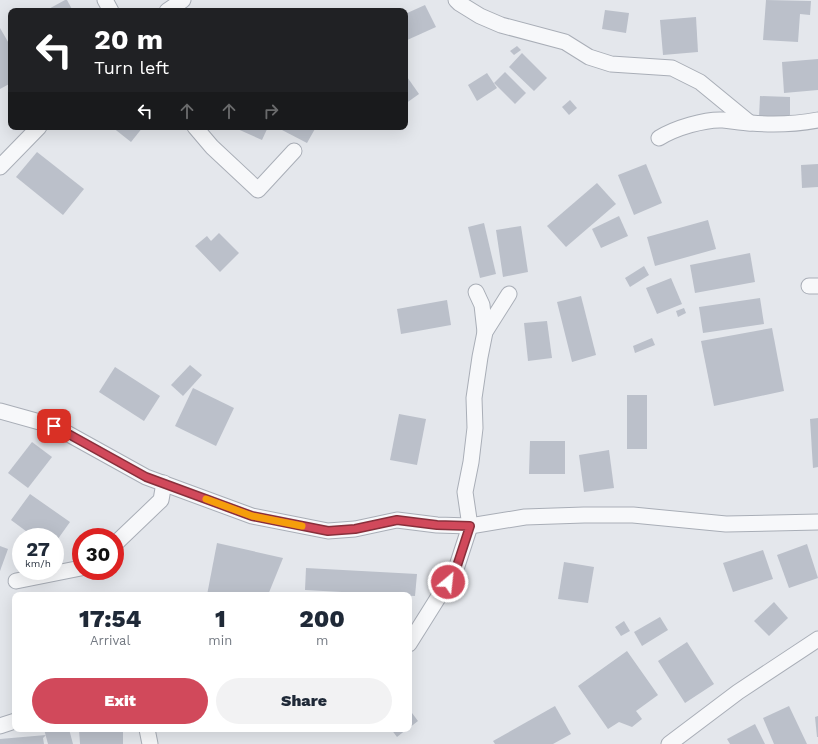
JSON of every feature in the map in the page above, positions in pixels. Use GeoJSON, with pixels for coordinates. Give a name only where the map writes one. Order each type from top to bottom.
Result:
{"type":"FeatureCollection","features":[{"type":"Feature","properties":{"kind":"street"},"geometry":{"type":"LineString","coordinates":[[171,8],[183,0]]}},
{"type":"Feature","properties":{"kind":"street"},"geometry":{"type":"LineString","coordinates":[[456,0],[480,16],[501,25],[536,32],[565,42],[589,57],[611,64],[672,68],[700,82],[750,124]]}},
{"type":"Feature","properties":{"kind":"street"},"geometry":{"type":"LineString","coordinates":[[659,138],[668,132],[702,123],[722,120],[750,124],[796,124],[818,120]]}},
{"type":"Feature","properties":{"kind":"street"},"geometry":{"type":"LineString","coordinates":[[0,167],[37,130]]}},
{"type":"Feature","properties":{"kind":"street"},"geometry":{"type":"LineString","coordinates":[[198,130],[212,147],[258,190],[294,151]]}},
{"type":"Feature","properties":{"kind":"street"},"geometry":{"type":"LineString","coordinates":[[412,639],[456,569],[470,526],[465,492],[471,462],[475,428],[474,398],[485,332],[482,305],[476,292]]}},
{"type":"Feature","properties":{"kind":"street"},"geometry":{"type":"LineString","coordinates":[[485,332],[509,294]]}},
{"type":"Feature","properties":{"kind":"street"},"geometry":{"type":"LineString","coordinates":[[0,411],[54,426],[146,477],[164,484],[252,516],[328,531],[355,529],[397,520],[437,525],[470,526],[525,516],[633,515],[726,524],[818,522]]}},
{"type":"Feature","properties":{"kind":"street"},"geometry":{"type":"LineString","coordinates":[[124,535],[161,500],[164,484]]}},
{"type":"Feature","properties":{"kind":"street"},"geometry":{"type":"LineString","coordinates":[[16,581],[72,570]]}},
{"type":"Feature","properties":{"kind":"street"},"geometry":{"type":"LineString","coordinates":[[669,744],[738,692],[818,639]]}},
{"type":"Feature","properties":{"kind":"street"},"geometry":{"type":"LineString","coordinates":[[0,726],[12,722]]}},
{"type":"Feature","properties":{"kind":"street"},"geometry":{"type":"LineString","coordinates":[[148,732],[150,744]]}},
{"type":"Feature","properties":{"kind":"building"},"geometry":{"type":"Polygon","coordinates":[[[67,0],[71,8],[50,8],[67,0]]]}},
{"type":"Feature","properties":{"kind":"building"},"geometry":{"type":"Polygon","coordinates":[[[766,0],[811,1],[810,15],[800,14],[798,42],[763,40],[766,0]]]}},
{"type":"Feature","properties":{"kind":"building"},"geometry":{"type":"Polygon","coordinates":[[[425,5],[436,27],[408,40],[408,13],[425,5]]]}},
{"type":"Feature","properties":{"kind":"building"},"geometry":{"type":"Polygon","coordinates":[[[605,10],[629,13],[626,33],[602,29],[605,10]]]}},
{"type":"Feature","properties":{"kind":"building"},"geometry":{"type":"Polygon","coordinates":[[[696,17],[698,52],[663,55],[660,20],[696,17]]]}},
{"type":"Feature","properties":{"kind":"building"},"geometry":{"type":"Polygon","coordinates":[[[0,28],[8,42],[8,85],[0,89],[0,28]]]}},
{"type":"Feature","properties":{"kind":"building"},"geometry":{"type":"Polygon","coordinates":[[[517,46],[521,50],[514,55],[510,51],[517,46]]]}},
{"type":"Feature","properties":{"kind":"building"},"geometry":{"type":"Polygon","coordinates":[[[522,53],[547,78],[534,91],[509,67],[522,53]]]}},
{"type":"Feature","properties":{"kind":"building"},"geometry":{"type":"Polygon","coordinates":[[[818,59],[818,90],[784,93],[782,62],[818,59]]]}},
{"type":"Feature","properties":{"kind":"building"},"geometry":{"type":"Polygon","coordinates":[[[505,72],[526,93],[515,104],[494,83],[505,72]]]}},
{"type":"Feature","properties":{"kind":"building"},"geometry":{"type":"Polygon","coordinates":[[[487,73],[497,88],[477,101],[468,85],[487,73]]]}},
{"type":"Feature","properties":{"kind":"building"},"geometry":{"type":"Polygon","coordinates":[[[408,78],[419,94],[408,102],[408,78]]]}},
{"type":"Feature","properties":{"kind":"building"},"geometry":{"type":"Polygon","coordinates":[[[760,96],[790,97],[790,117],[759,117],[760,96]]]}},
{"type":"Feature","properties":{"kind":"building"},"geometry":{"type":"Polygon","coordinates":[[[570,100],[577,108],[569,115],[562,107],[570,100]]]}},
{"type":"Feature","properties":{"kind":"building"},"geometry":{"type":"Polygon","coordinates":[[[116,130],[141,130],[131,142],[116,130]]]}},
{"type":"Feature","properties":{"kind":"building"},"geometry":{"type":"Polygon","coordinates":[[[240,130],[267,130],[262,140],[240,130]]]}},
{"type":"Feature","properties":{"kind":"building"},"geometry":{"type":"Polygon","coordinates":[[[282,130],[314,130],[307,143],[282,130]]]}},
{"type":"Feature","properties":{"kind":"building"},"geometry":{"type":"Polygon","coordinates":[[[37,152],[84,189],[63,215],[16,177],[37,152]]]}},
{"type":"Feature","properties":{"kind":"building"},"geometry":{"type":"Polygon","coordinates":[[[646,164],[662,203],[634,215],[618,175],[646,164]]]}},
{"type":"Feature","properties":{"kind":"building"},"geometry":{"type":"Polygon","coordinates":[[[818,164],[818,187],[802,188],[801,165],[818,164]]]}},
{"type":"Feature","properties":{"kind":"building"},"geometry":{"type":"Polygon","coordinates":[[[597,183],[616,204],[566,247],[547,226],[597,183]]]}},
{"type":"Feature","properties":{"kind":"building"},"geometry":{"type":"Polygon","coordinates":[[[619,216],[628,236],[601,248],[592,229],[619,216]]]}},
{"type":"Feature","properties":{"kind":"building"},"geometry":{"type":"Polygon","coordinates":[[[708,220],[716,249],[655,266],[647,237],[708,220]]]}},
{"type":"Feature","properties":{"kind":"building"},"geometry":{"type":"Polygon","coordinates":[[[484,223],[496,274],[480,278],[468,227],[484,223]]]}},
{"type":"Feature","properties":{"kind":"building"},"geometry":{"type":"Polygon","coordinates":[[[521,226],[528,272],[503,277],[496,230],[521,226]]]}},
{"type":"Feature","properties":{"kind":"building"},"geometry":{"type":"Polygon","coordinates":[[[219,233],[239,253],[220,272],[195,246],[207,236],[211,241],[219,233]]]}},
{"type":"Feature","properties":{"kind":"building"},"geometry":{"type":"Polygon","coordinates":[[[750,253],[755,282],[695,293],[690,265],[750,253]]]}},
{"type":"Feature","properties":{"kind":"building"},"geometry":{"type":"Polygon","coordinates":[[[644,266],[649,275],[630,287],[625,278],[644,266]]]}},
{"type":"Feature","properties":{"kind":"building"},"geometry":{"type":"Polygon","coordinates":[[[671,278],[682,304],[657,314],[646,288],[671,278]]]}},
{"type":"Feature","properties":{"kind":"building"},"geometry":{"type":"Polygon","coordinates":[[[581,296],[596,355],[572,362],[557,302],[581,296]]]}},
{"type":"Feature","properties":{"kind":"building"},"geometry":{"type":"Polygon","coordinates":[[[760,298],[764,324],[703,333],[699,307],[760,298]]]}},
{"type":"Feature","properties":{"kind":"building"},"geometry":{"type":"Polygon","coordinates":[[[447,300],[451,325],[401,334],[397,309],[447,300]]]}},
{"type":"Feature","properties":{"kind":"building"},"geometry":{"type":"Polygon","coordinates":[[[684,308],[686,313],[678,317],[676,311],[684,308]]]}},
{"type":"Feature","properties":{"kind":"building"},"geometry":{"type":"Polygon","coordinates":[[[547,321],[552,358],[528,361],[524,323],[547,321]]]}},
{"type":"Feature","properties":{"kind":"building"},"geometry":{"type":"Polygon","coordinates":[[[772,328],[784,391],[714,406],[701,341],[772,328]]]}},
{"type":"Feature","properties":{"kind":"building"},"geometry":{"type":"Polygon","coordinates":[[[652,338],[655,345],[635,353],[633,346],[652,338]]]}},
{"type":"Feature","properties":{"kind":"building"},"geometry":{"type":"Polygon","coordinates":[[[190,365],[202,375],[183,396],[171,385],[190,365]]]}},
{"type":"Feature","properties":{"kind":"building"},"geometry":{"type":"Polygon","coordinates":[[[115,367],[160,396],[144,421],[99,392],[115,367]]]}},
{"type":"Feature","properties":{"kind":"building"},"geometry":{"type":"Polygon","coordinates":[[[193,388],[234,408],[216,446],[175,426],[193,388]]]}},
{"type":"Feature","properties":{"kind":"building"},"geometry":{"type":"Polygon","coordinates":[[[627,395],[647,395],[647,449],[627,449],[627,395]]]}},
{"type":"Feature","properties":{"kind":"building"},"geometry":{"type":"Polygon","coordinates":[[[399,414],[426,419],[417,465],[390,460],[399,414]]]}},
{"type":"Feature","properties":{"kind":"building"},"geometry":{"type":"Polygon","coordinates":[[[818,418],[818,467],[813,468],[810,419],[818,418]]]}},
{"type":"Feature","properties":{"kind":"building"},"geometry":{"type":"Polygon","coordinates":[[[530,441],[565,441],[565,474],[529,474],[530,441]]]}},
{"type":"Feature","properties":{"kind":"building"},"geometry":{"type":"Polygon","coordinates":[[[32,442],[52,457],[28,488],[8,473],[32,442]]]}},
{"type":"Feature","properties":{"kind":"building"},"geometry":{"type":"Polygon","coordinates":[[[609,450],[614,488],[584,492],[579,455],[609,450]]]}},
{"type":"Feature","properties":{"kind":"building"},"geometry":{"type":"Polygon","coordinates":[[[30,494],[70,522],[64,530],[64,528],[22,528],[11,520],[30,494]]]}},
{"type":"Feature","properties":{"kind":"building"},"geometry":{"type":"Polygon","coordinates":[[[217,543],[283,558],[269,592],[208,592],[217,543]]]}},
{"type":"Feature","properties":{"kind":"building"},"geometry":{"type":"Polygon","coordinates":[[[807,544],[818,578],[789,588],[777,555],[807,544]]]}},
{"type":"Feature","properties":{"kind":"building"},"geometry":{"type":"Polygon","coordinates":[[[0,546],[8,549],[0,571],[0,546]]]}},
{"type":"Feature","properties":{"kind":"building"},"geometry":{"type":"Polygon","coordinates":[[[763,550],[773,579],[733,592],[723,563],[763,550]]]}},
{"type":"Feature","properties":{"kind":"building"},"geometry":{"type":"Polygon","coordinates":[[[564,562],[594,567],[588,603],[558,599],[564,562]]]}},
{"type":"Feature","properties":{"kind":"building"},"geometry":{"type":"Polygon","coordinates":[[[306,568],[417,574],[415,596],[412,596],[412,592],[342,592],[305,590],[306,568]]]}},
{"type":"Feature","properties":{"kind":"building"},"geometry":{"type":"Polygon","coordinates":[[[774,602],[788,618],[769,636],[754,621],[774,602]]]}},
{"type":"Feature","properties":{"kind":"building"},"geometry":{"type":"Polygon","coordinates":[[[660,617],[668,630],[642,646],[634,632],[660,617]]]}},
{"type":"Feature","properties":{"kind":"building"},"geometry":{"type":"Polygon","coordinates":[[[624,621],[630,631],[621,636],[615,627],[624,621]]]}},
{"type":"Feature","properties":{"kind":"building"},"geometry":{"type":"Polygon","coordinates":[[[687,642],[714,684],[685,703],[658,661],[687,642]]]}},
{"type":"Feature","properties":{"kind":"building"},"geometry":{"type":"Polygon","coordinates":[[[627,651],[658,695],[636,711],[642,719],[632,727],[619,722],[608,729],[578,686],[627,651]]]}},
{"type":"Feature","properties":{"kind":"building"},"geometry":{"type":"Polygon","coordinates":[[[555,706],[571,734],[553,744],[495,744],[493,741],[555,706]]]}},
{"type":"Feature","properties":{"kind":"building"},"geometry":{"type":"Polygon","coordinates":[[[789,706],[807,744],[774,744],[763,718],[789,706]]]}},
{"type":"Feature","properties":{"kind":"building"},"geometry":{"type":"Polygon","coordinates":[[[412,713],[418,721],[412,726],[412,713]]]}},
{"type":"Feature","properties":{"kind":"building"},"geometry":{"type":"Polygon","coordinates":[[[818,716],[818,737],[817,737],[815,717],[818,716]]]}},
{"type":"Feature","properties":{"kind":"building"},"geometry":{"type":"Polygon","coordinates":[[[755,724],[765,744],[730,744],[727,739],[755,724]]]}},
{"type":"Feature","properties":{"kind":"building"},"geometry":{"type":"Polygon","coordinates":[[[45,732],[70,732],[73,744],[48,744],[45,732]]]}},
{"type":"Feature","properties":{"kind":"building"},"geometry":{"type":"Polygon","coordinates":[[[79,732],[123,732],[123,744],[80,744],[79,732]]]}},
{"type":"Feature","properties":{"kind":"building"},"geometry":{"type":"Polygon","coordinates":[[[393,732],[403,732],[397,737],[393,732]]]}},
{"type":"Feature","properties":{"kind":"building"},"geometry":{"type":"Polygon","coordinates":[[[46,735],[43,738],[44,744],[0,744],[0,739],[46,735]]]}},
{"type":"Feature","properties":{"kind":"slow traffic"},"geometry":{"type":"LineString","coordinates":[[206,499],[252,516],[302,526]]}},
{"type":"Feature","properties":{"kind":"route"},"geometry":{"type":"LineString","coordinates":[[54,426],[146,477],[252,516],[328,531],[355,529],[397,520],[437,525],[470,526],[456,569],[448,582]]}}]}
